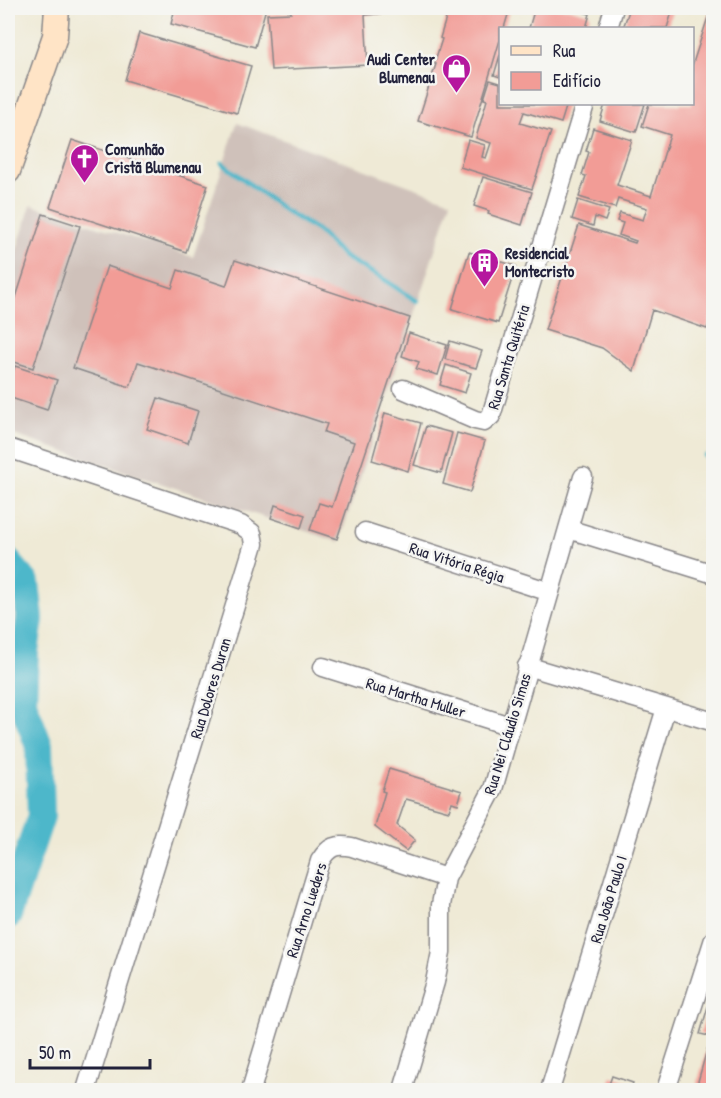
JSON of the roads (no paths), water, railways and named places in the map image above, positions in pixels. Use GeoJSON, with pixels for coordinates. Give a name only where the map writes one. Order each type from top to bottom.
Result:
{"type":"FeatureCollection","features":[{"type":"Feature","properties":{"kind":"main road"},"geometry":{"type":"LineString","coordinates":[[8,171],[55,36],[57,8]]}},
{"type":"Feature","properties":{"kind":"main road"},"geometry":{"type":"LineString","coordinates":[[55,36],[75,8]]}},
{"type":"Feature","properties":{"kind":"street"},"geometry":{"type":"LineString","coordinates":[[608,27],[614,8]]}},
{"type":"Feature","properties":{"kind":"street","name":"Rua Santa Quitéria"},"geometry":{"type":"LineString","coordinates":[[403,389],[475,420],[484,422],[491,416],[585,105]]}},
{"type":"Feature","properties":{"kind":"street","name":"Rua Dolores Duran"},"geometry":{"type":"LineString","coordinates":[[8,448],[241,525],[252,533],[254,544],[86,1090]]}},
{"type":"Feature","properties":{"kind":"street","name":"Rua Nei Cláudio Simas"},"geometry":{"type":"LineString","coordinates":[[403,1090],[435,982],[441,952],[441,905],[446,878],[493,789],[583,477]]}},
{"type":"Feature","properties":{"kind":"street"},"geometry":{"type":"LineString","coordinates":[[568,529],[714,574]]}},
{"type":"Feature","properties":{"kind":"street","name":"Rua Vitória Régia"},"geometry":{"type":"LineString","coordinates":[[365,532],[550,591]]}},
{"type":"Feature","properties":{"kind":"street"},"geometry":{"type":"LineString","coordinates":[[527,666],[714,722]]}},
{"type":"Feature","properties":{"kind":"street","name":"Rua Martha Muller"},"geometry":{"type":"LineString","coordinates":[[323,667],[510,726]]}},
{"type":"Feature","properties":{"kind":"street","name":"Rua João Paulo I"},"geometry":{"type":"LineString","coordinates":[[550,1090],[666,708]]}},
{"type":"Feature","properties":{"kind":"street","name":"Rua Arno Lueders"},"geometry":{"type":"LineString","coordinates":[[251,1090],[320,861],[326,852],[331,847],[340,844],[446,878]]}},
{"type":"Feature","properties":{"kind":"street"},"geometry":{"type":"LineString","coordinates":[[666,1090],[714,939]]}},
{"type":"Feature","properties":{"kind":"waterway"},"geometry":{"type":"LineString","coordinates":[[222,163],[284,210],[318,231],[344,257],[417,301]]}},
{"type":"Feature","properties":{"kind":"waterway"},"geometry":{"type":"LineString","coordinates":[[705,456],[714,459]]}},
{"type":"Feature","properties":{"kind":"waterway"},"geometry":{"type":"LineString","coordinates":[[8,562],[26,583],[30,619],[25,651],[23,703],[39,746],[41,816],[8,915]]}},
{"type":"Feature","properties":{"kind":"place","name":"Audi Center Blumenau"},"geometry":{"type":"Point","coordinates":[456,94]}},
{"type":"Feature","properties":{"kind":"place","name":"Comunhão Cristã Blumenau"},"geometry":{"type":"Point","coordinates":[84,184]}},
{"type":"Feature","properties":{"kind":"place","name":"Residencial Montecristo"},"geometry":{"type":"Point","coordinates":[484,288]}}]}
